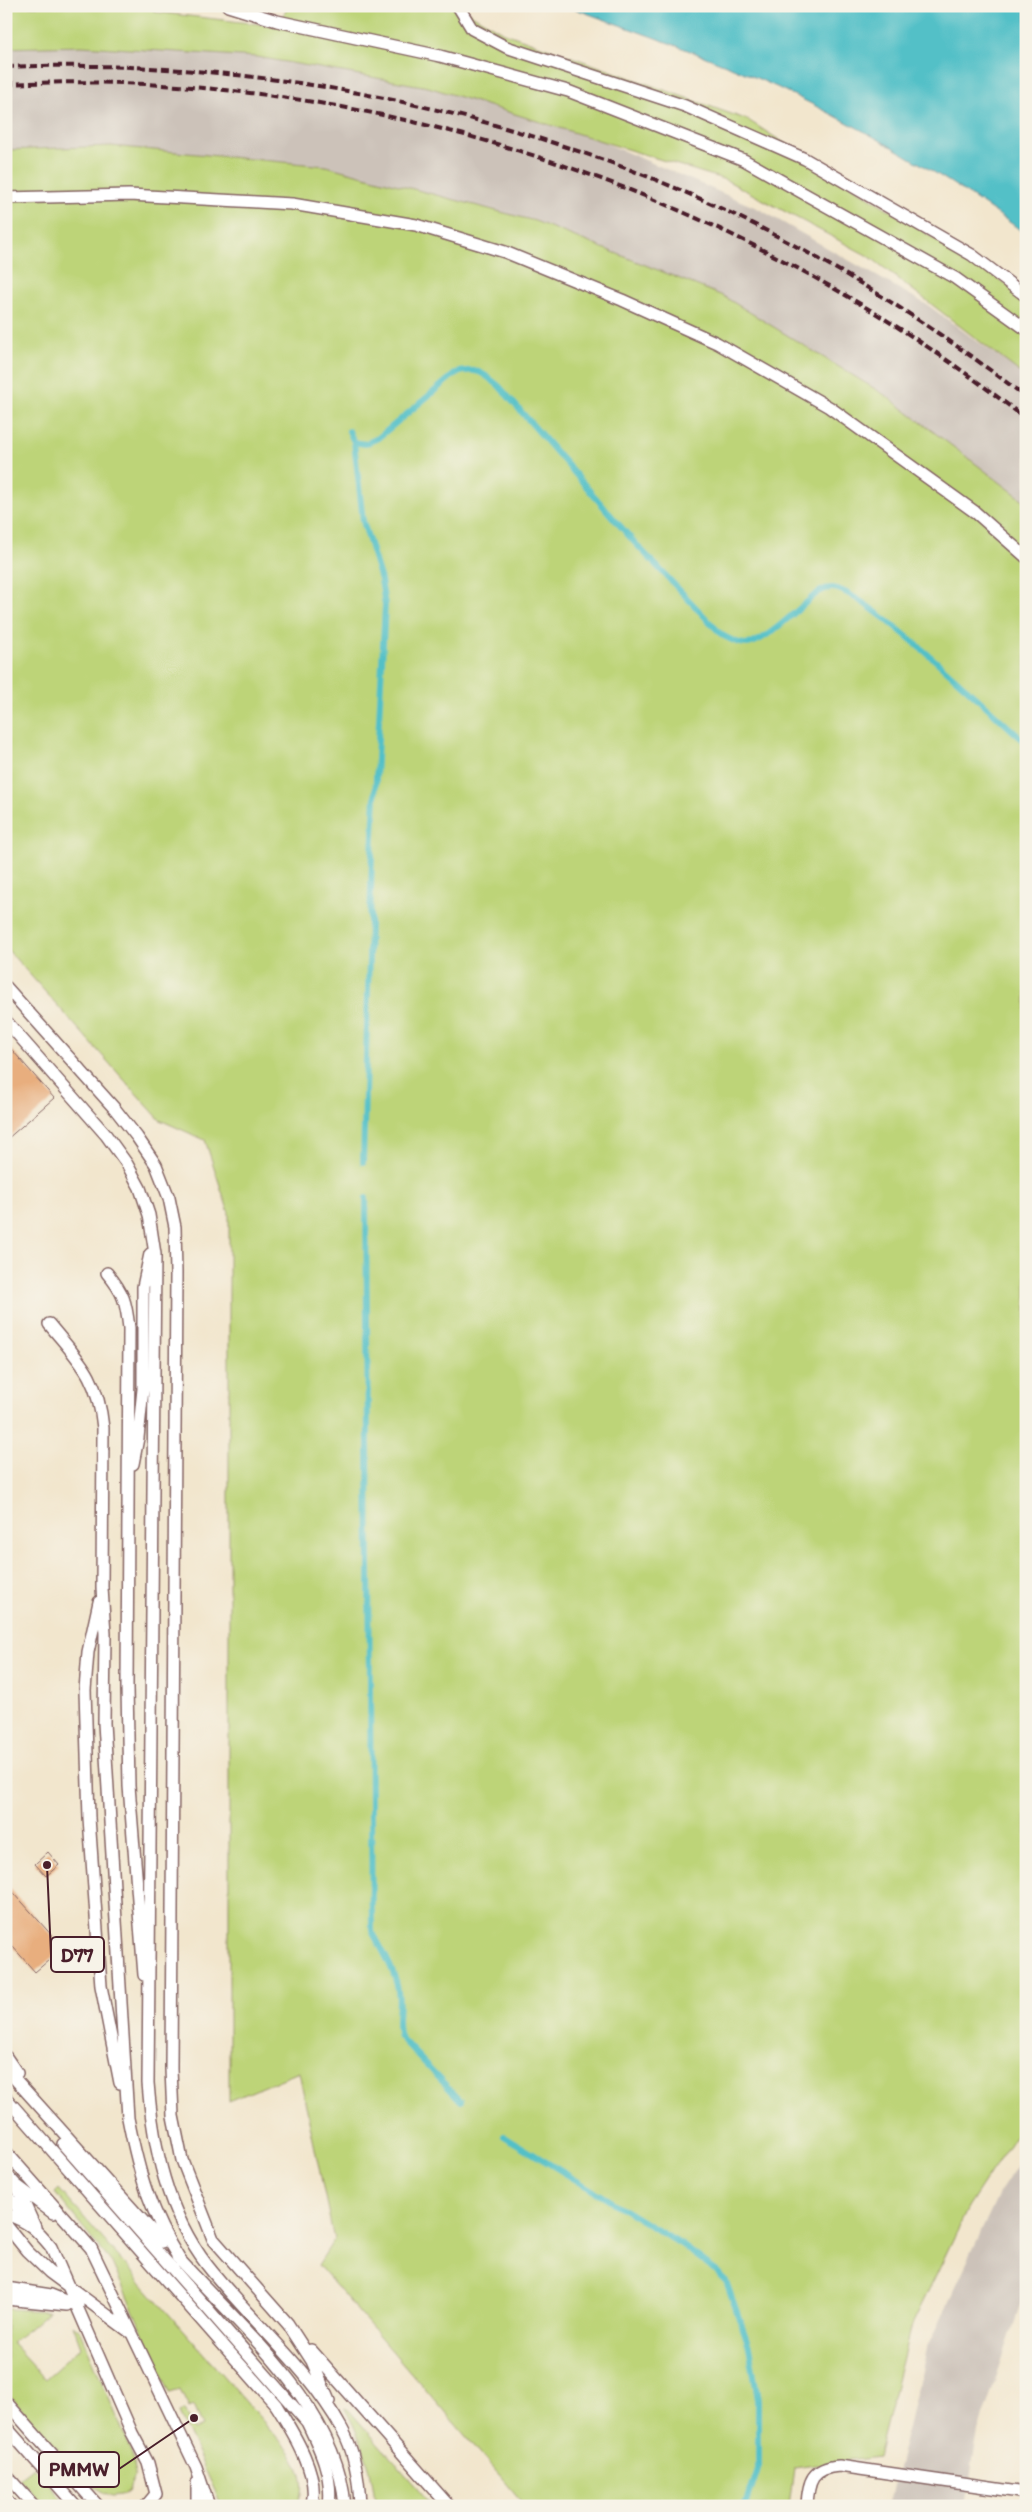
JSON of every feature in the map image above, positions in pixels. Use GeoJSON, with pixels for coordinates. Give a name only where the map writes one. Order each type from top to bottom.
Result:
{"type":"FeatureCollection","features":[{"type":"Feature","properties":{"kind":"lane"},"geometry":{"type":"LineString","coordinates":[[228,6],[277,21],[440,56],[568,91],[744,160],[955,278],[1026,329]]}},
{"type":"Feature","properties":{"kind":"lane"},"geometry":{"type":"LineString","coordinates":[[458,6],[472,29],[506,47],[685,106],[804,159],[972,255],[1026,296]]}},
{"type":"Feature","properties":{"kind":"lane"},"geometry":{"type":"LineString","coordinates":[[6,198],[129,195],[292,204],[416,225],[505,252],[622,300],[717,342],[829,407],[975,512],[1026,557]]}},
{"type":"Feature","properties":{"kind":"lane"},"geometry":{"type":"LineString","coordinates":[[6,987],[137,1137],[156,1166],[169,1198],[175,1227],[171,2069],[172,2116],[182,2160],[213,2239],[449,2506]]}},
{"type":"Feature","properties":{"kind":"lane"},"geometry":{"type":"LineString","coordinates":[[6,1020],[106,1135],[127,1164],[140,1188],[149,1215],[153,1241],[155,1274],[150,2039],[151,2118],[157,2154],[178,2213],[207,2264],[315,2390],[343,2430]]}},
{"type":"Feature","properties":{"kind":"lane"},"geometry":{"type":"LineString","coordinates":[[128,1485],[138,1438],[143,1389],[143,1287],[153,1241]]}},
{"type":"Feature","properties":{"kind":"lane"},"geometry":{"type":"LineString","coordinates":[[107,1273],[121,1290],[126,1301],[129,1328],[129,1786],[150,2039]]}},
{"type":"Feature","properties":{"kind":"lane"},"geometry":{"type":"LineString","coordinates":[[49,1324],[87,1371],[96,1388],[101,1405],[103,1428],[102,1588],[105,1634],[107,1788],[128,2118]]}},
{"type":"Feature","properties":{"kind":"lane"},"geometry":{"type":"LineString","coordinates":[[102,1588],[88,1652],[85,1690],[89,1818],[101,1986],[138,2167],[148,2199],[162,2232],[180,2262]]}},
{"type":"Feature","properties":{"kind":"lane"},"geometry":{"type":"LineString","coordinates":[[6,2057],[40,2107]]}},
{"type":"Feature","properties":{"kind":"lane"},"geometry":{"type":"LineString","coordinates":[[6,2069],[180,2262],[273,2361],[306,2404],[330,2446],[340,2477],[345,2506]]}},
{"type":"Feature","properties":{"kind":"lane"},"geometry":{"type":"LineString","coordinates":[[6,2078],[285,2394],[307,2422],[321,2451],[331,2488],[329,2506]]}},
{"type":"Feature","properties":{"kind":"lane"},"geometry":{"type":"LineString","coordinates":[[6,2098],[276,2405],[294,2435],[309,2469],[314,2498],[311,2506]]}},
{"type":"Feature","properties":{"kind":"lane"},"geometry":{"type":"LineString","coordinates":[[6,2152],[91,2248],[196,2468],[209,2506]]}},
{"type":"Feature","properties":{"kind":"lane"},"geometry":{"type":"LineString","coordinates":[[6,2174],[16,2185],[72,2228]]}},
{"type":"Feature","properties":{"kind":"lane"},"geometry":{"type":"LineString","coordinates":[[16,2185],[36,2228]]}},
{"type":"Feature","properties":{"kind":"lane"},"geometry":{"type":"LineString","coordinates":[[6,2195],[51,2247],[70,2288],[132,2433],[148,2463],[156,2494],[146,2506]]}},
{"type":"Feature","properties":{"kind":"lane"},"geometry":{"type":"LineString","coordinates":[[6,2214],[23,2220],[36,2228]]}},
{"type":"Feature","properties":{"kind":"lane"},"geometry":{"type":"LineString","coordinates":[[6,2225],[27,2251],[49,2272],[134,2335]]}},
{"type":"Feature","properties":{"kind":"lane"},"geometry":{"type":"LineString","coordinates":[[6,2288],[51,2295],[78,2306]]}},
{"type":"Feature","properties":{"kind":"lane"},"geometry":{"type":"LineString","coordinates":[[6,2299],[78,2306]]}},
{"type":"Feature","properties":{"kind":"lane"},"geometry":{"type":"LineString","coordinates":[[288,2324],[312,2360],[343,2430],[356,2473],[360,2506]]}},
{"type":"Feature","properties":{"kind":"lane"},"geometry":{"type":"LineString","coordinates":[[247,2371],[285,2394]]}},
{"type":"Feature","properties":{"kind":"lane"},"geometry":{"type":"LineString","coordinates":[[6,2402],[98,2506]]}},
{"type":"Feature","properties":{"kind":"lane"},"geometry":{"type":"LineString","coordinates":[[6,2427],[76,2506]]}},
{"type":"Feature","properties":{"kind":"lane"},"geometry":{"type":"LineString","coordinates":[[807,2506],[808,2492],[814,2476],[828,2467],[839,2466],[1026,2493]]}},
{"type":"Feature","properties":{"kind":"lane"},"geometry":{"type":"LineString","coordinates":[[196,2468],[197,2506]]}},
{"type":"Feature","properties":{"kind":"lane"},"geometry":{"type":"LineString","coordinates":[[6,2475],[34,2506]]}},
{"type":"Feature","properties":{"kind":"lane"},"geometry":{"type":"LineString","coordinates":[[6,2500],[10,2506]]}},
{"type":"Feature","properties":{"kind":"shaded area"},"geometry":{"type":"Polygon","coordinates":[[[82,46],[257,57],[428,87],[603,142],[759,209],[929,306],[1026,377],[1026,502],[885,395],[535,221],[326,166],[111,146],[6,150],[6,48],[82,46]]]}},
{"type":"Feature","properties":{"kind":"shaded area"},"geometry":{"type":"Polygon","coordinates":[[[1026,2152],[1026,2288],[978,2432],[965,2506],[889,2506],[927,2349],[999,2193],[1026,2152]]]}},
{"type":"Feature","properties":{"kind":"green space"},"geometry":{"type":"Polygon","coordinates":[[[6,6],[153,6],[154,12],[276,26],[289,6],[458,6],[502,32],[748,120],[1026,297],[1026,377],[870,257],[726,180],[428,87],[257,57],[82,46],[6,48],[6,6]]]}},
{"type":"Feature","properties":{"kind":"green space"},"geometry":{"type":"Polygon","coordinates":[[[111,146],[326,166],[535,221],[723,296],[885,395],[1026,502],[1026,2119],[968,2208],[910,2329],[878,2457],[794,2468],[789,2506],[526,2506],[318,2265],[334,2240],[299,2072],[229,2101],[229,1213],[205,1140],[160,1120],[6,948],[6,150],[111,146]]]}},
{"type":"Feature","properties":{"kind":"green space"},"geometry":{"type":"Polygon","coordinates":[[[59,2189],[290,2452],[300,2472],[303,2485],[297,2506],[222,2506],[179,2413],[185,2410],[194,2430],[203,2426],[194,2406],[189,2408],[180,2390],[170,2393],[112,2263],[55,2193],[59,2189]]]}},
{"type":"Feature","properties":{"kind":"green space"},"geometry":{"type":"Polygon","coordinates":[[[6,2309],[49,2311],[12,2343],[45,2379],[81,2347],[73,2325],[80,2331],[131,2450],[135,2476],[128,2492],[111,2496],[89,2484],[6,2392],[6,2309]]]}},
{"type":"Feature","properties":{"kind":"green space"},"geometry":{"type":"Polygon","coordinates":[[[347,2408],[433,2506],[375,2506],[369,2468],[361,2444],[345,2409],[347,2408]]]}},
{"type":"Feature","properties":{"kind":"green space"},"geometry":{"type":"Polygon","coordinates":[[[33,2467],[68,2506],[44,2506],[19,2478],[33,2467]]]}},
{"type":"Feature","properties":{"kind":"water"},"geometry":{"type":"Polygon","coordinates":[[[567,6],[1026,6],[1026,234],[967,193],[906,155],[843,120],[779,88],[727,65],[567,6]]]}},
{"type":"Feature","properties":{"kind":"building"},"geometry":{"type":"Polygon","coordinates":[[[6,1043],[54,1098],[6,1140],[6,1043]]]}},
{"type":"Feature","properties":{"kind":"building"},"geometry":{"type":"Polygon","coordinates":[[[48,1852],[59,1865],[46,1876],[35,1864],[48,1852]]]}},
{"type":"Feature","properties":{"kind":"building"},"geometry":{"type":"Polygon","coordinates":[[[6,1884],[63,1948],[35,1972],[6,1939],[6,1884]]]}},
{"type":"Feature","properties":{"kind":"waterway"},"geometry":{"type":"LineString","coordinates":[[354,442],[365,444],[378,438],[456,373],[464,371],[480,372],[499,386],[635,543],[722,635],[740,643],[753,643],[779,626],[821,591],[831,588],[847,593],[898,629],[1026,743]]}},
{"type":"Feature","properties":{"kind":"waterway"},"geometry":{"type":"LineString","coordinates":[[349,431],[354,442],[363,521],[381,580],[385,605],[372,855],[363,1162]]}},
{"type":"Feature","properties":{"kind":"waterway"},"geometry":{"type":"LineString","coordinates":[[366,1198],[372,1931],[394,1975],[399,1997],[398,2026],[400,2037],[461,2101]]}},
{"type":"Feature","properties":{"kind":"waterway"},"geometry":{"type":"LineString","coordinates":[[504,2136],[682,2245],[709,2265],[726,2281],[749,2346],[758,2400],[758,2469],[748,2500],[744,2506]]}},
{"type":"Feature","properties":{"kind":"railway"},"geometry":{"type":"LineString","coordinates":[[6,67],[156,68],[230,74],[305,84],[378,97],[452,114],[524,134],[595,157],[653,179],[710,203],[766,230],[874,291],[977,360],[1026,397]]}},
{"type":"Feature","properties":{"kind":"railway"},"geometry":{"type":"LineString","coordinates":[[6,84],[143,84],[280,97],[414,122],[546,160],[675,209],[798,268],[915,339],[1026,419]]}},
{"type":"Feature","properties":{"kind":"place","name":"D77"},"geometry":{"type":"Point","coordinates":[47,1865]}},
{"type":"Feature","properties":{"kind":"place","name":"PMMW"},"geometry":{"type":"Point","coordinates":[194,2418]}}]}
